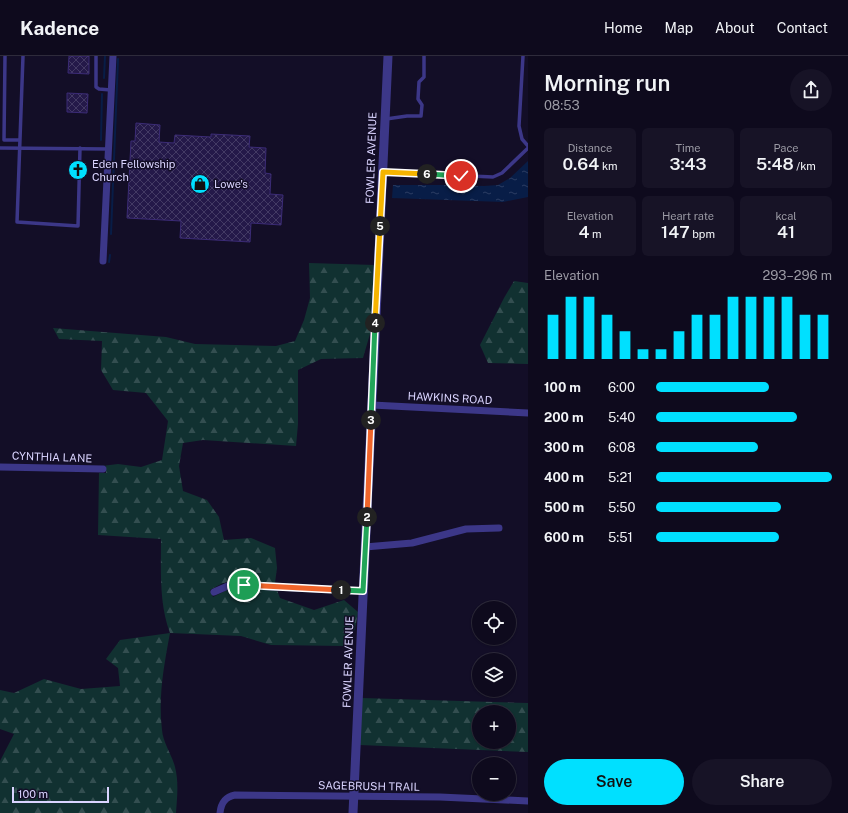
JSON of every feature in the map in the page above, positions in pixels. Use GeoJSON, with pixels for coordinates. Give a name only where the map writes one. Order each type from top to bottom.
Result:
{"type":"FeatureCollection","features":[{"type":"Feature","properties":{"kind":"street"},"geometry":{"type":"LineString","coordinates":[[103,262],[113,56]]}},
{"type":"Feature","properties":{"kind":"street","name":"FOWLER AVENUE"},"geometry":{"type":"LineString","coordinates":[[353,813],[388,56]]}},
{"type":"Feature","properties":{"kind":"street","name":"HAWKINS ROAD"},"geometry":{"type":"LineString","coordinates":[[372,405],[528,413]]}},
{"type":"Feature","properties":{"kind":"street","name":"CYNTHIA LANE"},"geometry":{"type":"LineString","coordinates":[[0,467],[103,470]]}},
{"type":"Feature","properties":{"kind":"street"},"geometry":{"type":"LineString","coordinates":[[365,546],[412,543],[466,529],[499,528]]}},
{"type":"Feature","properties":{"kind":"street"},"geometry":{"type":"LineString","coordinates":[[214,592],[230,585],[363,591]]}},
{"type":"Feature","properties":{"kind":"street","name":"SAGEBRUSH TRAIL"},"geometry":{"type":"LineString","coordinates":[[220,813],[223,802],[230,796],[235,795],[354,796],[528,801]]}},
{"type":"Feature","properties":{"kind":"lane"},"geometry":{"type":"LineString","coordinates":[[5,56],[4,140],[19,140]]}},
{"type":"Feature","properties":{"kind":"lane"},"geometry":{"type":"LineString","coordinates":[[23,56],[16,222],[78,226],[80,148]]}},
{"type":"Feature","properties":{"kind":"lane"},"geometry":{"type":"LineString","coordinates":[[96,56],[96,87],[99,89],[111,90]]}},
{"type":"Feature","properties":{"kind":"lane"},"geometry":{"type":"LineString","coordinates":[[385,119],[421,116],[422,105],[418,99],[419,82],[424,78],[424,56]]}},
{"type":"Feature","properties":{"kind":"lane"},"geometry":{"type":"LineString","coordinates":[[383,172],[493,177],[502,173],[528,147],[522,139],[519,126],[523,56]]}},
{"type":"Feature","properties":{"kind":"lane"},"geometry":{"type":"LineString","coordinates":[[0,148],[108,149]]}},
{"type":"Feature","properties":{"kind":"green space"},"geometry":{"type":"Polygon","coordinates":[[[309,263],[375,265],[372,327],[363,358],[321,359],[298,370],[298,424],[296,446],[203,440],[183,443],[179,466],[183,491],[207,500],[219,517],[224,540],[251,538],[275,548],[277,568],[275,583],[230,581],[210,590],[213,597],[231,588],[277,590],[280,598],[314,610],[344,600],[358,612],[355,629],[345,646],[271,645],[241,636],[170,633],[166,622],[162,599],[161,539],[98,535],[99,473],[106,473],[106,466],[102,466],[118,464],[141,467],[162,460],[168,421],[146,393],[113,390],[101,370],[102,341],[59,339],[53,328],[166,337],[195,344],[276,346],[295,341],[304,320],[310,298],[309,263]]]}},
{"type":"Feature","properties":{"kind":"green space"},"geometry":{"type":"Polygon","coordinates":[[[514,281],[528,283],[528,364],[488,363],[480,345],[514,281]]]}},
{"type":"Feature","properties":{"kind":"green space"},"geometry":{"type":"Polygon","coordinates":[[[170,633],[162,681],[161,718],[164,740],[174,762],[177,779],[176,813],[0,813],[0,761],[14,734],[0,729],[0,690],[14,693],[44,679],[81,689],[120,686],[118,668],[106,659],[120,640],[170,633]]]}},
{"type":"Feature","properties":{"kind":"green space"},"geometry":{"type":"Polygon","coordinates":[[[362,698],[528,703],[528,752],[360,745],[362,698]]]}},
{"type":"Feature","properties":{"kind":"water"},"geometry":{"type":"Polygon","coordinates":[[[528,161],[528,197],[503,202],[392,198],[393,185],[498,185],[510,178],[528,161]]]}},
{"type":"Feature","properties":{"kind":"building"},"geometry":{"type":"Polygon","coordinates":[[[69,56],[89,56],[89,74],[68,73],[69,56]]]}},
{"type":"Feature","properties":{"kind":"building"},"geometry":{"type":"Polygon","coordinates":[[[67,93],[88,94],[87,113],[67,112],[67,93]]]}},
{"type":"Feature","properties":{"kind":"building","name":"Lowe's"},"geometry":{"type":"Polygon","coordinates":[[[136,123],[160,125],[159,142],[174,143],[175,135],[211,137],[211,134],[250,136],[249,147],[266,148],[265,173],[271,174],[270,194],[283,195],[281,225],[251,223],[250,242],[180,238],[181,221],[127,218],[131,141],[135,141],[136,123]]]}},
{"type":"Feature","properties":{"kind":"waterway"},"geometry":{"type":"LineString","coordinates":[[104,78],[105,56]]}},
{"type":"Feature","properties":{"kind":"waterway"},"geometry":{"type":"LineString","coordinates":[[111,234],[118,59]]}},
{"type":"Feature","properties":{"kind":"waterway"},"geometry":{"type":"LineString","coordinates":[[101,140],[102,94]]}},
{"type":"Feature","properties":{"kind":"waterway"},"geometry":{"type":"LineString","coordinates":[[109,262],[110,255]]}},
{"type":"Feature","properties":{"kind":"place","name":"Eden Fellowship Church"},"geometry":{"type":"Point","coordinates":[78,170]}},
{"type":"Feature","properties":{"kind":"place","name":"Lowe's"},"geometry":{"type":"Point","coordinates":[200,184]}},
{"type":"Feature","properties":{"kind":"route"},"geometry":{"type":"LineString","coordinates":[[244,585],[363,591],[383,172],[461,176]]}}]}
